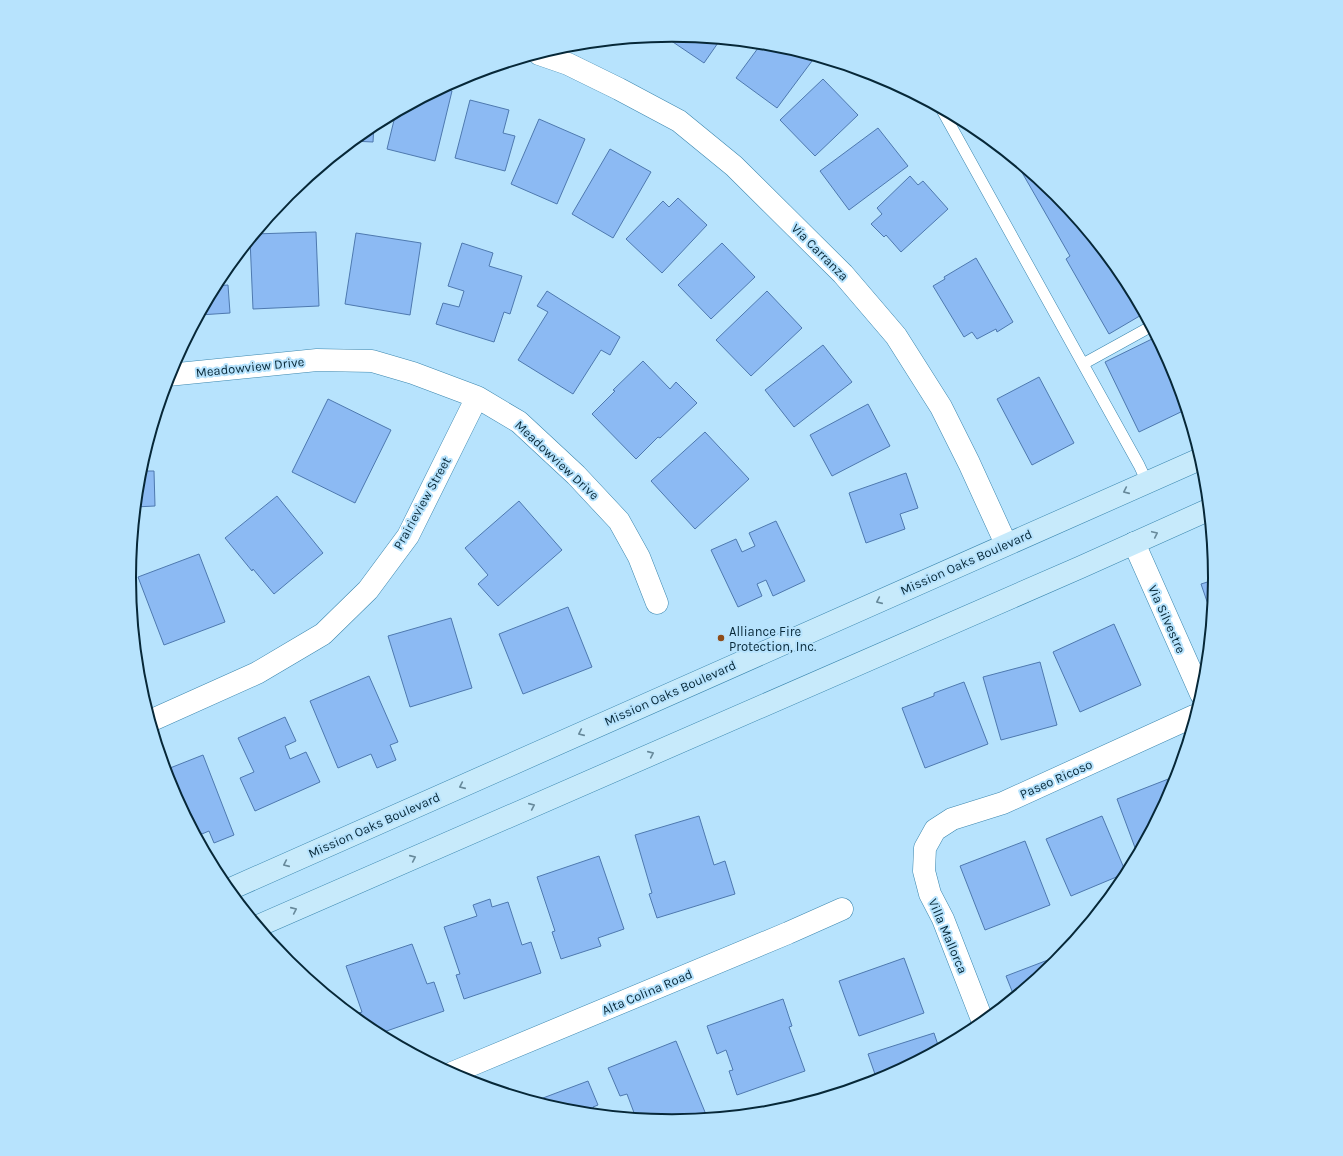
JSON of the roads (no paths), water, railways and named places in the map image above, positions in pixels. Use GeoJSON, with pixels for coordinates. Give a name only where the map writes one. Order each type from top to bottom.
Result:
{"type":"FeatureCollection","features":[{"type":"Feature","properties":{"kind":"main road","name":"Mission Oaks Boulevard"},"geometry":{"type":"LineString","coordinates":[[234,887],[1194,461]]}},
{"type":"Feature","properties":{"kind":"main road"},"geometry":{"type":"LineString","coordinates":[[263,924],[1134,544],[1203,512]]}},
{"type":"Feature","properties":{"kind":"street","name":"Via Carranza"},"geometry":{"type":"LineString","coordinates":[[546,57],[581,70],[678,121],[734,166],[843,274],[896,336],[942,407],[1006,544]]}},
{"type":"Feature","properties":{"kind":"street","name":"Meadowview Drive"},"geometry":{"type":"LineString","coordinates":[[176,374],[317,360],[372,361],[413,373],[477,397],[519,422],[576,475],[619,521],[640,557],[657,603]]}},
{"type":"Feature","properties":{"kind":"street","name":"Prairieview Street"},"geometry":{"type":"LineString","coordinates":[[154,718],[257,673],[323,634],[368,590],[408,536],[477,397]]}},
{"type":"Feature","properties":{"kind":"street","name":"Via Silvestre"},"geometry":{"type":"LineString","coordinates":[[1134,544],[1197,684]]}},
{"type":"Feature","properties":{"kind":"street","name":"Paseo Ricoso"},"geometry":{"type":"LineString","coordinates":[[925,848],[935,830],[952,819],[1003,803],[1189,718]]}},
{"type":"Feature","properties":{"kind":"street","name":"Villa Mallorca"},"geometry":{"type":"LineString","coordinates":[[925,848],[924,872],[930,894],[942,919],[980,1016]]}},
{"type":"Feature","properties":{"kind":"street","name":"Alta Colina Road"},"geometry":{"type":"LineString","coordinates":[[459,1070],[781,936],[842,909]]}},
{"type":"Feature","properties":{"kind":"lane"},"geometry":{"type":"LineString","coordinates":[[946,118],[1147,482]]}},
{"type":"Feature","properties":{"kind":"lane"},"geometry":{"type":"LineString","coordinates":[[1083,364],[1146,329]]}},
{"type":"Feature","properties":{"kind":"place","name":"Alliance Fire Protection, Inc."},"geometry":{"type":"Point","coordinates":[721,638]}}]}
